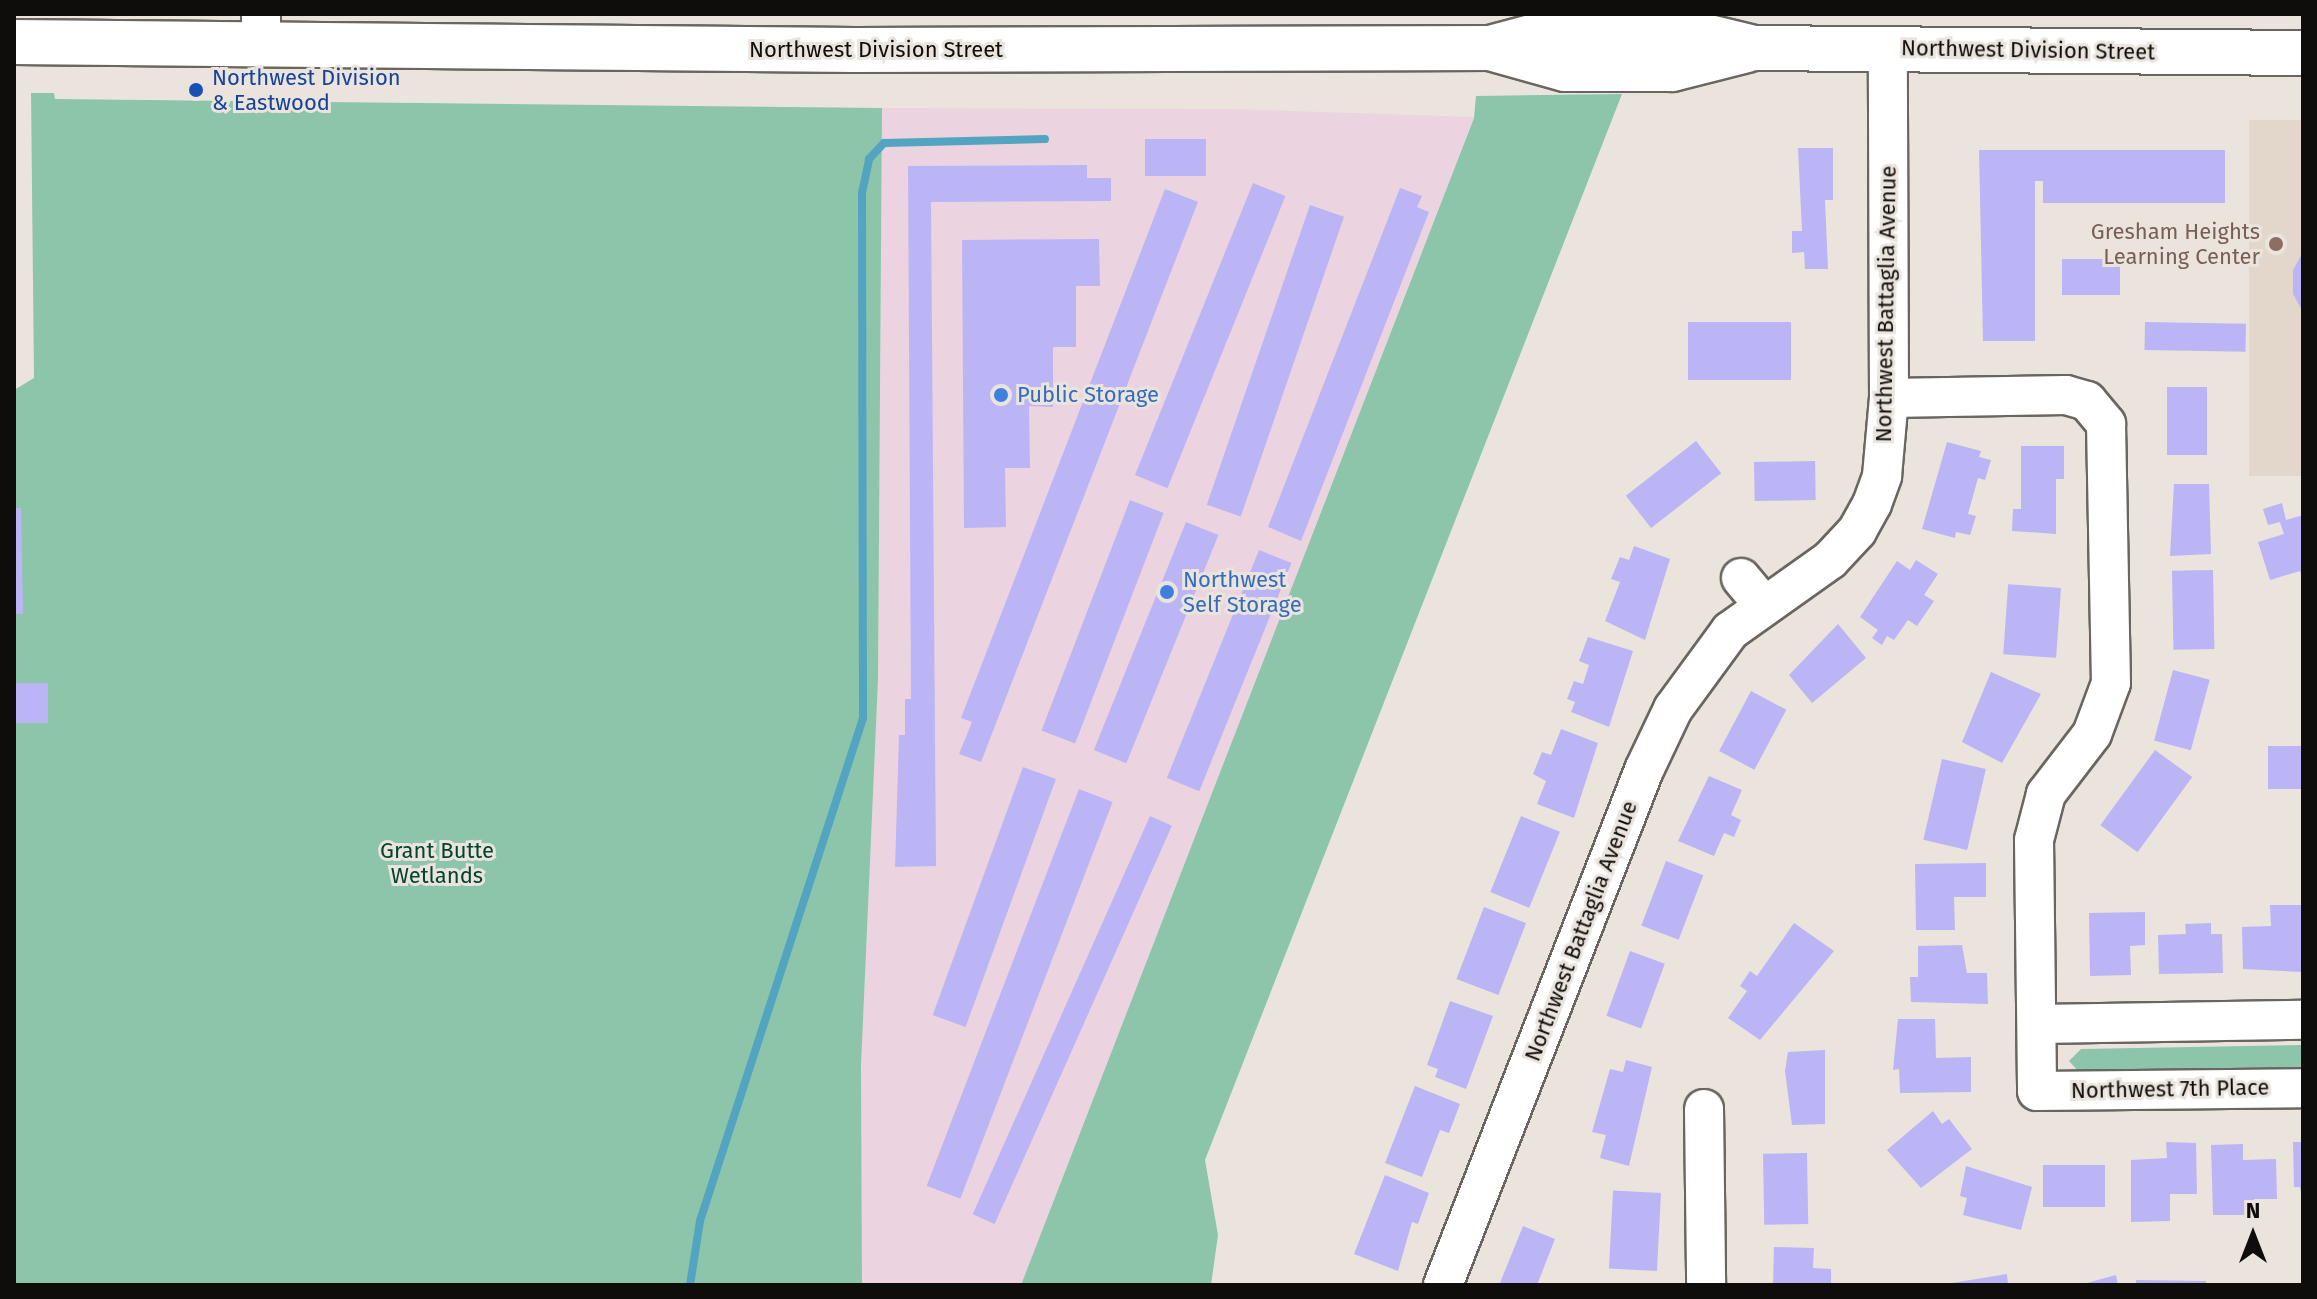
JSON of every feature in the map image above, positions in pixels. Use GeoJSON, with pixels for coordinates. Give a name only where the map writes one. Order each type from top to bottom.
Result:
{"type":"FeatureCollection","features":[{"type":"Feature","properties":{"kind":"main road","name":"Northwest Division Street"},"geometry":{"type":"LineString","coordinates":[[14,42],[261,29],[1490,48],[1565,69],[1672,69],[1754,48],[2303,53]]}},
{"type":"Feature","properties":{"kind":"street","name":"Northwest Battaglia Avenue"},"geometry":{"type":"LineString","coordinates":[[1443,1285],[1644,770],[1700,667],[1752,591],[1830,560],[1857,531],[1882,476],[1889,398],[1888,48]]}},
{"type":"Feature","properties":{"kind":"street"},"geometry":{"type":"LineString","coordinates":[[1889,398],[2066,395],[2087,401],[2106,424],[2111,683],[2092,734],[2046,794],[2034,840],[2038,1024],[2303,1020]]}},
{"type":"Feature","properties":{"kind":"street","name":"Northwest 7th Place"},"geometry":{"type":"LineString","coordinates":[[2038,1024],[2037,1091],[2303,1088]]}},
{"type":"Feature","properties":{"kind":"street"},"geometry":{"type":"LineString","coordinates":[[1704,1109],[1706,1285]]}},
{"type":"Feature","properties":{"kind":"shaded area","name":"Northwest Self Storage"},"geometry":{"type":"Polygon","coordinates":[[[882,108],[1232,109],[1474,117],[1021,1285],[862,1285],[861,1066],[878,680],[882,108]]]}},
{"type":"Feature","properties":{"kind":"shaded area","name":"Gresham Heights Learning Center"},"geometry":{"type":"Polygon","coordinates":[[[2249,120],[2303,120],[2303,476],[2249,476],[2249,120]]]}},
{"type":"Feature","properties":{"kind":"green space","name":"Grant Butte Wetlands"},"geometry":{"type":"Polygon","coordinates":[[[31,93],[54,93],[55,99],[882,108],[878,680],[861,1066],[862,1285],[14,1285],[14,390],[34,378],[31,93]]]}},
{"type":"Feature","properties":{"kind":"green space"},"geometry":{"type":"Polygon","coordinates":[[[1622,94],[1205,1160],[1218,1235],[1211,1285],[1021,1285],[1474,118],[1476,96],[1622,94]]]}},
{"type":"Feature","properties":{"kind":"green space"},"geometry":{"type":"Polygon","coordinates":[[[2303,1045],[2303,1070],[2079,1072],[2069,1061],[2081,1049],[2303,1045]]]}},
{"type":"Feature","properties":{"kind":"building"},"geometry":{"type":"Polygon","coordinates":[[[1145,139],[1206,139],[1206,176],[1145,176],[1145,139]]]}},
{"type":"Feature","properties":{"kind":"building"},"geometry":{"type":"Polygon","coordinates":[[[1798,148],[1833,148],[1833,200],[1825,200],[1828,269],[1805,269],[1804,252],[1792,253],[1792,231],[1802,231],[1798,148]]]}},
{"type":"Feature","properties":{"kind":"building"},"geometry":{"type":"Polygon","coordinates":[[[1979,150],[2225,150],[2225,203],[2043,203],[2043,181],[2035,181],[2035,341],[1983,341],[1979,150]]]}},
{"type":"Feature","properties":{"kind":"building"},"geometry":{"type":"Polygon","coordinates":[[[1087,165],[1087,178],[1111,178],[1111,201],[931,202],[936,866],[895,867],[899,735],[905,735],[905,699],[911,699],[908,166],[1087,165]]]}},
{"type":"Feature","properties":{"kind":"building"},"geometry":{"type":"Polygon","coordinates":[[[1253,183],[1285,196],[1167,488],[1135,475],[1253,183]]]}},
{"type":"Feature","properties":{"kind":"building"},"geometry":{"type":"Polygon","coordinates":[[[1400,188],[1422,196],[1417,207],[1429,212],[1301,541],[1268,527],[1400,188]]]}},
{"type":"Feature","properties":{"kind":"building"},"geometry":{"type":"Polygon","coordinates":[[[1165,189],[1198,202],[981,762],[959,754],[972,722],[961,718],[1165,189]]]}},
{"type":"Feature","properties":{"kind":"building"},"geometry":{"type":"Polygon","coordinates":[[[1310,205],[1344,217],[1241,516],[1207,505],[1310,205]]]}},
{"type":"Feature","properties":{"kind":"building"},"geometry":{"type":"Polygon","coordinates":[[[1099,239],[1100,286],[1076,286],[1076,347],[1053,347],[1053,407],[1029,406],[1030,468],[1005,468],[1006,527],[964,528],[962,240],[1099,239]]]}},
{"type":"Feature","properties":{"kind":"building"},"geometry":{"type":"Polygon","coordinates":[[[2303,252],[2303,312],[2293,294],[2293,270],[2303,252]]]}},
{"type":"Feature","properties":{"kind":"building"},"geometry":{"type":"Polygon","coordinates":[[[2062,259],[2120,259],[2120,295],[2062,295],[2062,259]]]}},
{"type":"Feature","properties":{"kind":"building"},"geometry":{"type":"Polygon","coordinates":[[[1688,322],[1791,322],[1791,380],[1688,380],[1688,322]]]}},
{"type":"Feature","properties":{"kind":"building"},"geometry":{"type":"Polygon","coordinates":[[[2145,322],[2246,324],[2245,352],[2145,350],[2145,322]]]}},
{"type":"Feature","properties":{"kind":"building"},"geometry":{"type":"Polygon","coordinates":[[[2167,387],[2207,387],[2207,455],[2167,455],[2167,387]]]}},
{"type":"Feature","properties":{"kind":"building"},"geometry":{"type":"Polygon","coordinates":[[[1696,441],[1721,473],[1651,528],[1626,496],[1696,441]]]}},
{"type":"Feature","properties":{"kind":"building"},"geometry":{"type":"Polygon","coordinates":[[[1947,442],[1981,451],[1979,457],[1991,460],[1985,480],[1978,478],[1968,514],[1976,516],[1970,535],[1956,532],[1955,538],[1922,529],[1947,442]]]}},
{"type":"Feature","properties":{"kind":"building"},"geometry":{"type":"Polygon","coordinates":[[[2021,446],[2064,446],[2064,479],[2056,479],[2056,534],[2012,531],[2013,509],[2021,509],[2021,446]]]}},
{"type":"Feature","properties":{"kind":"building"},"geometry":{"type":"Polygon","coordinates":[[[1815,461],[1816,500],[1755,501],[1754,462],[1815,461]]]}},
{"type":"Feature","properties":{"kind":"building"},"geometry":{"type":"Polygon","coordinates":[[[2174,484],[2209,484],[2211,554],[2170,556],[2174,484]]]}},
{"type":"Feature","properties":{"kind":"building"},"geometry":{"type":"Polygon","coordinates":[[[1130,500],[1164,513],[1075,743],[1041,731],[1130,500]]]}},
{"type":"Feature","properties":{"kind":"building"},"geometry":{"type":"Polygon","coordinates":[[[2282,503],[2286,520],[2303,515],[2303,579],[2300,571],[2270,580],[2258,542],[2284,534],[2280,522],[2268,525],[2263,509],[2282,503]]]}},
{"type":"Feature","properties":{"kind":"building"},"geometry":{"type":"Polygon","coordinates":[[[14,508],[21,508],[23,614],[14,614],[14,508]]]}},
{"type":"Feature","properties":{"kind":"building"},"geometry":{"type":"Polygon","coordinates":[[[1186,522],[1218,535],[1126,763],[1094,750],[1186,522]]]}},
{"type":"Feature","properties":{"kind":"building"},"geometry":{"type":"Polygon","coordinates":[[[1634,546],[1670,559],[1645,640],[1605,621],[1620,582],[1611,579],[1620,557],[1629,560],[1634,546]]]}},
{"type":"Feature","properties":{"kind":"building"},"geometry":{"type":"Polygon","coordinates":[[[1259,550],[1291,563],[1199,791],[1167,778],[1259,550]]]}},
{"type":"Feature","properties":{"kind":"building"},"geometry":{"type":"Polygon","coordinates":[[[1916,560],[1938,574],[1924,595],[1934,601],[1917,626],[1908,620],[1894,640],[1887,636],[1882,645],[1872,638],[1878,630],[1860,617],[1897,561],[1910,570],[1916,560]]]}},
{"type":"Feature","properties":{"kind":"building"},"geometry":{"type":"Polygon","coordinates":[[[2213,570],[2214,649],[2173,650],[2172,571],[2213,570]]]}},
{"type":"Feature","properties":{"kind":"building"},"geometry":{"type":"Polygon","coordinates":[[[2008,584],[2061,588],[2056,658],[2003,654],[2008,584]]]}},
{"type":"Feature","properties":{"kind":"building"},"geometry":{"type":"Polygon","coordinates":[[[1838,624],[1866,658],[1812,703],[1789,675],[1838,624]]]}},
{"type":"Feature","properties":{"kind":"building"},"geometry":{"type":"Polygon","coordinates":[[[1588,637],[1633,651],[1609,727],[1571,712],[1575,702],[1567,699],[1574,681],[1583,684],[1589,665],[1579,661],[1588,637]]]}},
{"type":"Feature","properties":{"kind":"building"},"geometry":{"type":"Polygon","coordinates":[[[2173,670],[2210,680],[2191,750],[2154,741],[2173,670]]]}},
{"type":"Feature","properties":{"kind":"building"},"geometry":{"type":"Polygon","coordinates":[[[1991,672],[2041,694],[2002,763],[1962,742],[1991,672]]]}},
{"type":"Feature","properties":{"kind":"building"},"geometry":{"type":"Polygon","coordinates":[[[14,683],[48,683],[48,723],[14,723],[14,683]]]}},
{"type":"Feature","properties":{"kind":"building"},"geometry":{"type":"Polygon","coordinates":[[[1751,691],[1786,710],[1754,770],[1719,751],[1751,691]]]}},
{"type":"Feature","properties":{"kind":"building"},"geometry":{"type":"Polygon","coordinates":[[[1561,729],[1598,743],[1574,818],[1537,804],[1546,781],[1533,774],[1542,752],[1551,755],[1561,729]]]}},
{"type":"Feature","properties":{"kind":"building"},"geometry":{"type":"Polygon","coordinates":[[[2268,746],[2302,746],[2302,789],[2268,789],[2268,746]]]}},
{"type":"Feature","properties":{"kind":"building"},"geometry":{"type":"Polygon","coordinates":[[[2155,750],[2192,777],[2138,852],[2100,825],[2155,750]]]}},
{"type":"Feature","properties":{"kind":"building"},"geometry":{"type":"Polygon","coordinates":[[[1942,759],[1986,769],[1967,850],[1923,840],[1942,759]]]}},
{"type":"Feature","properties":{"kind":"building"},"geometry":{"type":"Polygon","coordinates":[[[1023,767],[1056,779],[966,1027],[933,1015],[1023,767]]]}},
{"type":"Feature","properties":{"kind":"building"},"geometry":{"type":"Polygon","coordinates":[[[1709,776],[1742,790],[1731,815],[1741,820],[1734,837],[1724,833],[1714,856],[1678,841],[1709,776]]]}},
{"type":"Feature","properties":{"kind":"building"},"geometry":{"type":"Polygon","coordinates":[[[1079,789],[1113,802],[960,1199],[927,1186],[1079,789]]]}},
{"type":"Feature","properties":{"kind":"building"},"geometry":{"type":"Polygon","coordinates":[[[1150,816],[1172,826],[995,1224],[973,1214],[1150,816]]]}},
{"type":"Feature","properties":{"kind":"building"},"geometry":{"type":"Polygon","coordinates":[[[1521,816],[1560,832],[1529,908],[1490,892],[1521,816]]]}},
{"type":"Feature","properties":{"kind":"building"},"geometry":{"type":"Polygon","coordinates":[[[1666,861],[1703,875],[1679,940],[1641,925],[1666,861]]]}},
{"type":"Feature","properties":{"kind":"building"},"geometry":{"type":"Polygon","coordinates":[[[1986,863],[1986,897],[1954,897],[1955,930],[1916,930],[1915,864],[1986,863]]]}},
{"type":"Feature","properties":{"kind":"building"},"geometry":{"type":"Polygon","coordinates":[[[2270,905],[2303,905],[2303,972],[2243,969],[2242,927],[2271,926],[2270,905]]]}},
{"type":"Feature","properties":{"kind":"building"},"geometry":{"type":"Polygon","coordinates":[[[1484,907],[1526,923],[1498,995],[1456,979],[1484,907]]]}},
{"type":"Feature","properties":{"kind":"building"},"geometry":{"type":"Polygon","coordinates":[[[2145,912],[2145,945],[2130,946],[2131,975],[2090,976],[2089,913],[2145,912]]]}},
{"type":"Feature","properties":{"kind":"building"},"geometry":{"type":"Polygon","coordinates":[[[1794,923],[1834,951],[1760,1040],[1728,1018],[1747,991],[1740,986],[1750,971],[1757,976],[1794,923]]]}},
{"type":"Feature","properties":{"kind":"building"},"geometry":{"type":"Polygon","coordinates":[[[2211,923],[2211,934],[2222,934],[2223,973],[2159,974],[2158,935],[2186,934],[2185,924],[2211,923]]]}},
{"type":"Feature","properties":{"kind":"building"},"geometry":{"type":"Polygon","coordinates":[[[1962,945],[1967,973],[1987,973],[1988,1004],[1911,1002],[1910,977],[1918,977],[1918,946],[1962,945]]]}},
{"type":"Feature","properties":{"kind":"building"},"geometry":{"type":"Polygon","coordinates":[[[1630,951],[1665,964],[1641,1028],[1606,1016],[1630,951]]]}},
{"type":"Feature","properties":{"kind":"building"},"geometry":{"type":"Polygon","coordinates":[[[1450,1001],[1493,1016],[1466,1089],[1435,1077],[1438,1069],[1427,1065],[1450,1001]]]}},
{"type":"Feature","properties":{"kind":"building"},"geometry":{"type":"Polygon","coordinates":[[[1898,1019],[1935,1019],[1936,1058],[1971,1057],[1971,1092],[1900,1093],[1899,1069],[1893,1070],[1898,1019]]]}},
{"type":"Feature","properties":{"kind":"building"},"geometry":{"type":"Polygon","coordinates":[[[1825,1050],[1825,1124],[1792,1125],[1785,1071],[1788,1052],[1825,1050]]]}},
{"type":"Feature","properties":{"kind":"building"},"geometry":{"type":"Polygon","coordinates":[[[1626,1060],[1652,1067],[1629,1166],[1600,1158],[1606,1135],[1592,1132],[1610,1069],[1623,1072],[1626,1060]]]}},
{"type":"Feature","properties":{"kind":"building"},"geometry":{"type":"Polygon","coordinates":[[[1415,1086],[1460,1104],[1449,1133],[1440,1130],[1422,1177],[1385,1163],[1415,1086]]]}},
{"type":"Feature","properties":{"kind":"building"},"geometry":{"type":"Polygon","coordinates":[[[1933,1111],[1942,1124],[1949,1119],[1972,1149],[1921,1188],[1887,1150],[1933,1111]]]}},
{"type":"Feature","properties":{"kind":"building"},"geometry":{"type":"Polygon","coordinates":[[[2166,1142],[2196,1143],[2197,1194],[2170,1194],[2170,1221],[2131,1222],[2131,1160],[2167,1158],[2166,1142]]]}},
{"type":"Feature","properties":{"kind":"building"},"geometry":{"type":"Polygon","coordinates":[[[2293,1142],[2303,1142],[2303,1205],[2300,1187],[2294,1187],[2293,1142]]]}},
{"type":"Feature","properties":{"kind":"building"},"geometry":{"type":"Polygon","coordinates":[[[2243,1144],[2243,1160],[2276,1159],[2277,1199],[2254,1199],[2255,1215],[2213,1215],[2211,1145],[2243,1144]]]}},
{"type":"Feature","properties":{"kind":"building"},"geometry":{"type":"Polygon","coordinates":[[[1807,1153],[1808,1224],[1764,1225],[1763,1154],[1807,1153]]]}},
{"type":"Feature","properties":{"kind":"building"},"geometry":{"type":"Polygon","coordinates":[[[2043,1165],[2105,1165],[2105,1207],[2043,1207],[2043,1165]]]}},
{"type":"Feature","properties":{"kind":"building"},"geometry":{"type":"Polygon","coordinates":[[[1966,1166],[2032,1187],[2021,1230],[1963,1215],[1967,1198],[1960,1196],[1966,1166]]]}},
{"type":"Feature","properties":{"kind":"building"},"geometry":{"type":"Polygon","coordinates":[[[1385,1175],[1429,1193],[1418,1224],[1412,1222],[1398,1271],[1354,1254],[1385,1175]]]}},
{"type":"Feature","properties":{"kind":"building"},"geometry":{"type":"Polygon","coordinates":[[[1613,1190],[1661,1193],[1657,1271],[1609,1268],[1613,1190]]]}},
{"type":"Feature","properties":{"kind":"building"},"geometry":{"type":"Polygon","coordinates":[[[1523,1226],[1555,1239],[1537,1285],[1500,1283],[1523,1226]]]}},
{"type":"Feature","properties":{"kind":"building"},"geometry":{"type":"Polygon","coordinates":[[[1774,1247],[1814,1248],[1813,1268],[1831,1269],[1831,1285],[1773,1285],[1774,1247]]]}},
{"type":"Feature","properties":{"kind":"building"},"geometry":{"type":"Polygon","coordinates":[[[2007,1274],[2008,1285],[1952,1285],[1952,1283],[2007,1274]]]}},
{"type":"Feature","properties":{"kind":"building"},"geometry":{"type":"Polygon","coordinates":[[[2116,1275],[2118,1285],[2083,1285],[2083,1284],[2116,1275]]]}},
{"type":"Feature","properties":{"kind":"building"},"geometry":{"type":"Polygon","coordinates":[[[2136,1280],[2206,1281],[2206,1285],[2136,1285],[2136,1280]]]}},
{"type":"Feature","properties":{"kind":"waterway"},"geometry":{"type":"LineString","coordinates":[[690,1285],[700,1221],[863,718],[862,193],[869,159],[884,143],[1045,139]]}},
{"type":"Feature","properties":{"kind":"place","name":"Northwest Division & Eastwood"},"geometry":{"type":"Point","coordinates":[196,90]}},
{"type":"Feature","properties":{"kind":"place","name":"Gresham Heights Learning Center"},"geometry":{"type":"Point","coordinates":[2276,244]}},
{"type":"Feature","properties":{"kind":"place","name":"Public Storage"},"geometry":{"type":"Point","coordinates":[1001,395]}},
{"type":"Feature","properties":{"kind":"place","name":"Northwest Self Storage"},"geometry":{"type":"Point","coordinates":[1167,592]}}]}
